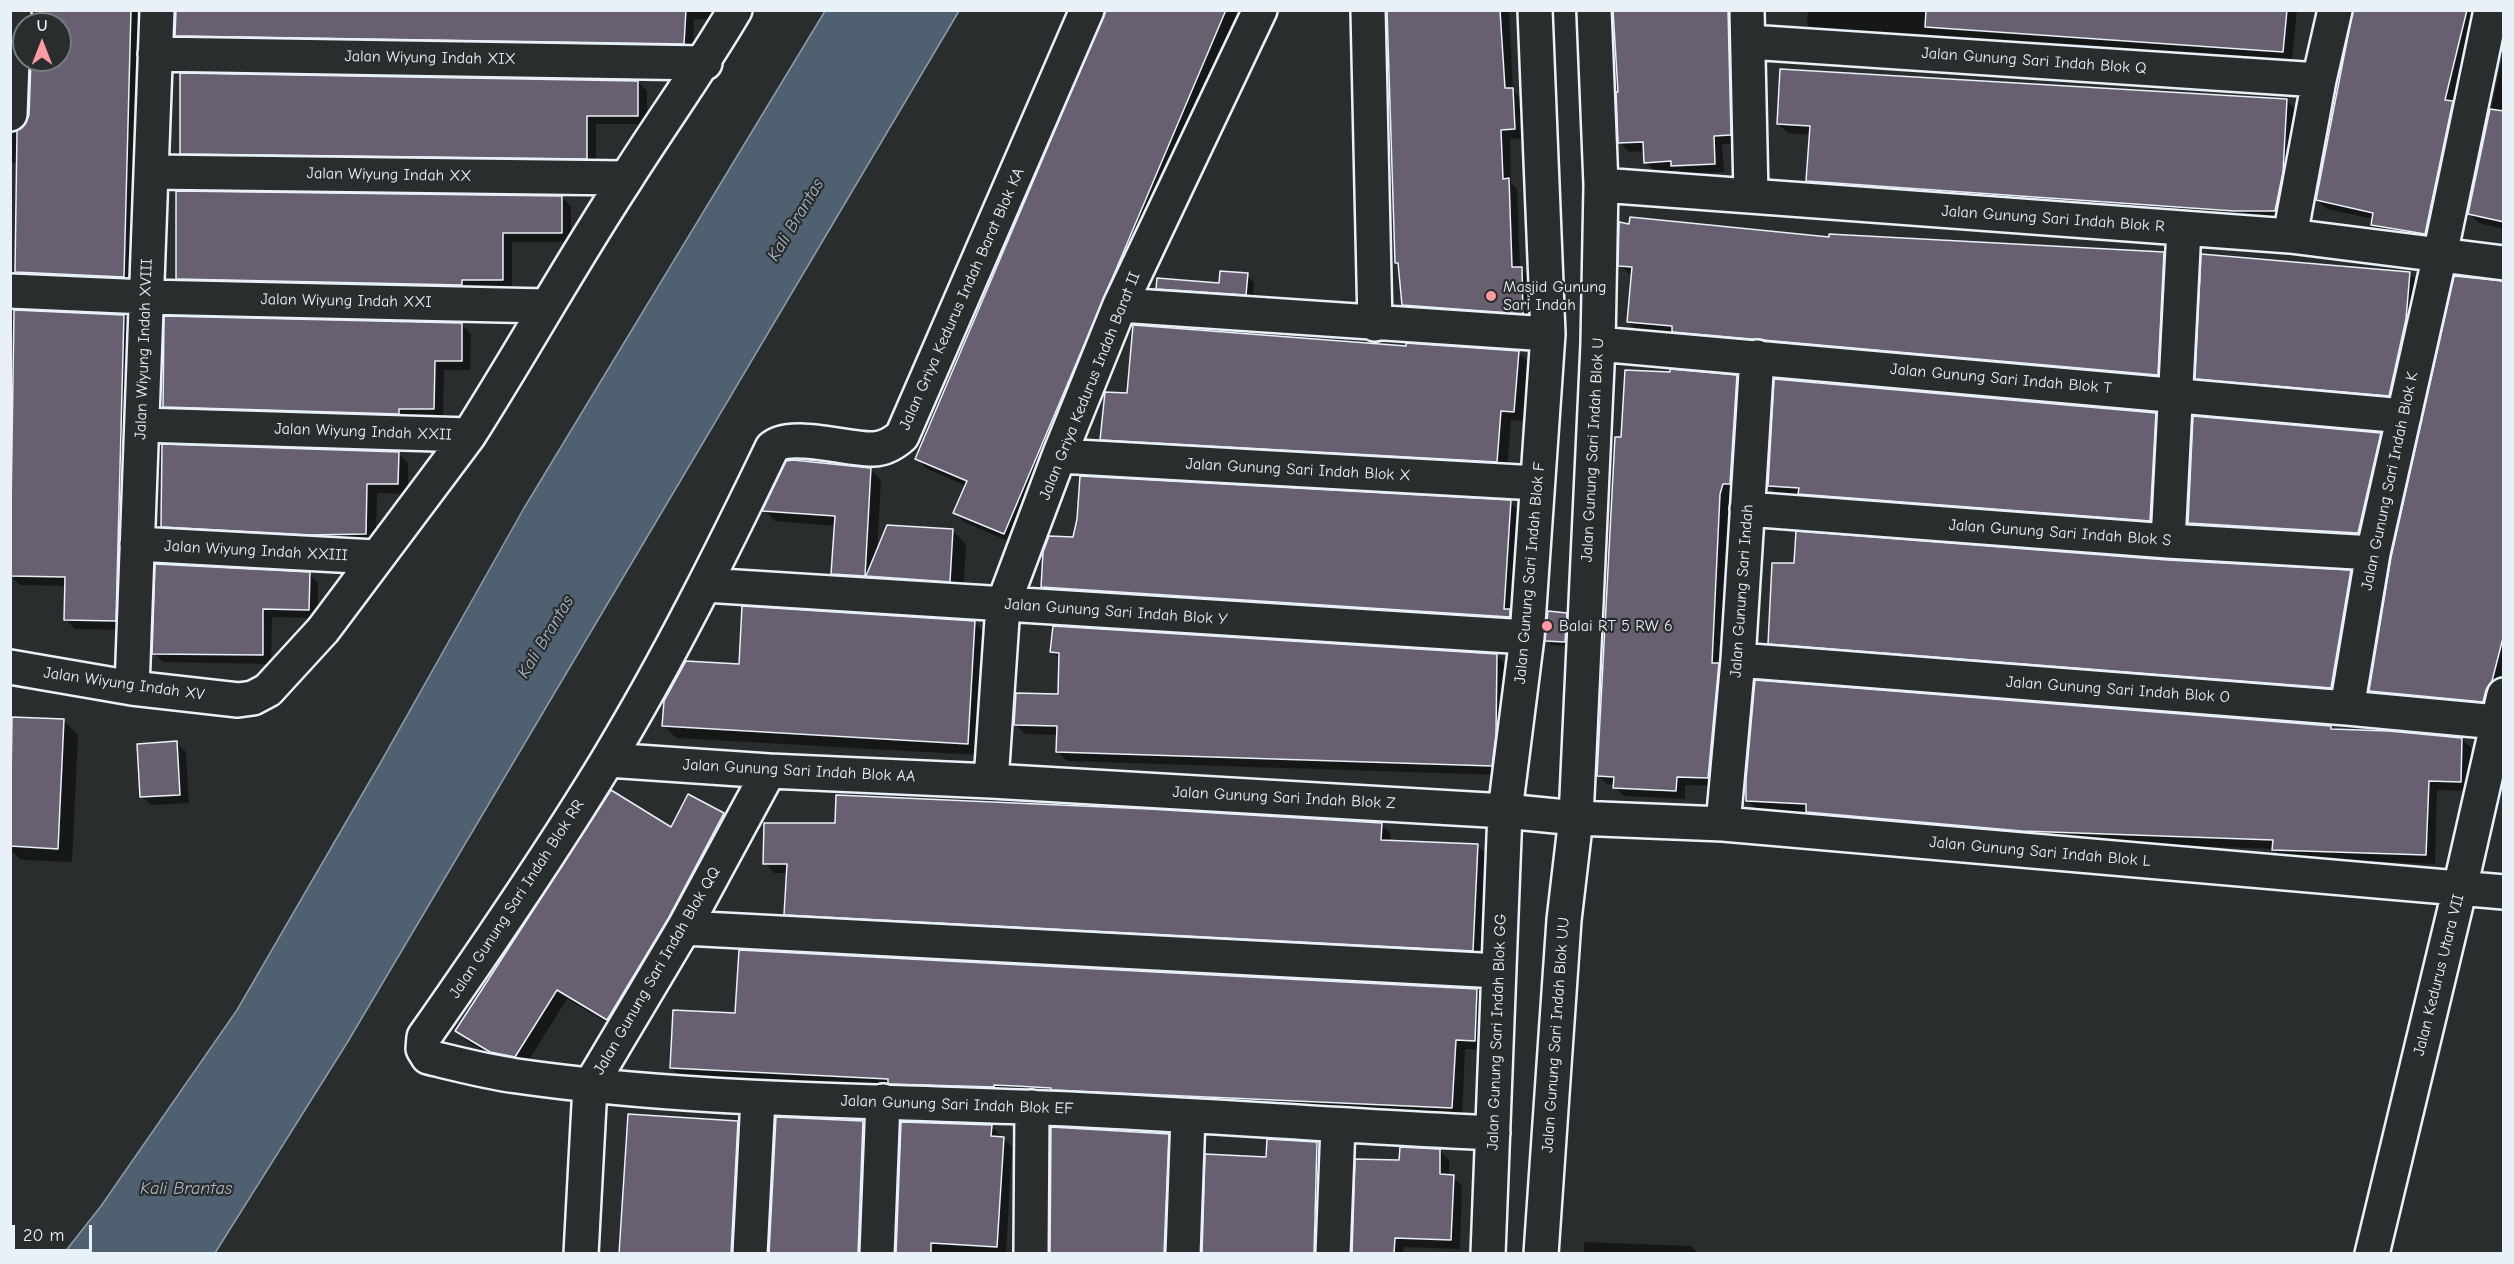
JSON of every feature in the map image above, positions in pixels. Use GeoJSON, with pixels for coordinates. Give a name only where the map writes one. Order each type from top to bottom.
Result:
{"type":"FeatureCollection","features":[{"type":"Feature","properties":{"kind":"street","name":"Jalan Wiyung Indah XVIII"},"geometry":{"type":"LineString","coordinates":[[132,688],[157,10]]}},
{"type":"Feature","properties":{"kind":"street","name":"Jalan Wiyung Indah XXII"},"geometry":{"type":"LineString","coordinates":[[142,425],[469,435],[626,178],[705,63],[735,10]]}},
{"type":"Feature","properties":{"kind":"street","name":"Jalan Griya Kedurus Indah Barat Blok KA"},"geometry":{"type":"LineString","coordinates":[[608,760],[705,585],[775,446],[782,442],[796,442],[873,449],[889,445],[902,436],[1087,10]]}},
{"type":"Feature","properties":{"kind":"street","name":"Jalan Griya Kedurus Indah Barat II"},"geometry":{"type":"LineString","coordinates":[[991,780],[1003,605],[1059,456],[1120,305],[1260,10]]}},
{"type":"Feature","properties":{"kind":"street"},"geometry":{"type":"LineString","coordinates":[[1368,10],[1375,324]]}},
{"type":"Feature","properties":{"kind":"street","name":"Jalan Gunung Sari Indah Blok F"},"geometry":{"type":"LineString","coordinates":[[1506,811],[1527,638],[1548,334],[1535,10]]}},
{"type":"Feature","properties":{"kind":"street","name":"Jalan Gunung Sari Indah Blok U"},"geometry":{"type":"LineString","coordinates":[[1576,818],[1598,344],[1601,185],[1594,10]]}},
{"type":"Feature","properties":{"kind":"street"},"geometry":{"type":"LineString","coordinates":[[2290,236],[2319,80],[2335,10]]}},
{"type":"Feature","properties":{"kind":"street","name":"Jalan Gunung Sari Indah Blok K"},"geometry":{"type":"LineString","coordinates":[[2347,708],[2373,553],[2440,255],[2491,10]]}},
{"type":"Feature","properties":{"kind":"street"},"geometry":{"type":"LineString","coordinates":[[1748,26],[1751,195]]}},
{"type":"Feature","properties":{"kind":"street","name":"Jalan Gunung Sari Indah Blok Q"},"geometry":{"type":"LineString","coordinates":[[1748,26],[2319,80]]}},
{"type":"Feature","properties":{"kind":"street","name":"Jalan Wiyung Indah XIX"},"geometry":{"type":"LineString","coordinates":[[155,54],[705,63]]}},
{"type":"Feature","properties":{"kind":"street"},"geometry":{"type":"LineString","coordinates":[[10,114],[12,57]]}},
{"type":"Feature","properties":{"kind":"street","name":"Jalan Wiyung Indah XX"},"geometry":{"type":"LineString","coordinates":[[151,172],[626,178]]}},
{"type":"Feature","properties":{"kind":"street","name":"Jalan Gunung Sari Indah Blok R"},"geometry":{"type":"LineString","coordinates":[[1601,185],[2290,236],[2504,263]]}},
{"type":"Feature","properties":{"kind":"street"},"geometry":{"type":"LineString","coordinates":[[2168,542],[2184,229]]}},
{"type":"Feature","properties":{"kind":"street","name":"Jalan Wiyung Indah XXI"},"geometry":{"type":"LineString","coordinates":[[10,291],[147,297],[546,306]]}},
{"type":"Feature","properties":{"kind":"street"},"geometry":{"type":"LineString","coordinates":[[1120,305],[1548,334]]}},
{"type":"Feature","properties":{"kind":"street","name":"Jalan Gunung Sari Indah Blok T"},"geometry":{"type":"LineString","coordinates":[[1598,344],[2404,416]]}},
{"type":"Feature","properties":{"kind":"street","name":"Jalan Gunung Sari Indah"},"geometry":{"type":"LineString","coordinates":[[1723,824],[1738,660],[1757,357]]}},
{"type":"Feature","properties":{"kind":"street"},"geometry":{"type":"LineString","coordinates":[[375,557],[469,435]]}},
{"type":"Feature","properties":{"kind":"street","name":"Jalan Gunung Sari Indah Blok X"},"geometry":{"type":"LineString","coordinates":[[1059,456],[1537,483]]}},
{"type":"Feature","properties":{"kind":"street","name":"Jalan Gunung Sari Indah Blok S"},"geometry":{"type":"LineString","coordinates":[[1747,509],[2168,542],[2373,553]]}},
{"type":"Feature","properties":{"kind":"street","name":"Jalan Wiyung Indah XXIII"},"geometry":{"type":"LineString","coordinates":[[137,544],[375,557]]}},
{"type":"Feature","properties":{"kind":"street","name":"Jalan Wiyung Indah XV"},"geometry":{"type":"LineString","coordinates":[[10,667],[132,688],[238,700],[253,698],[268,690],[323,630],[375,557]]}},
{"type":"Feature","properties":{"kind":"street","name":"Jalan Gunung Sari Indah Blok Y"},"geometry":{"type":"LineString","coordinates":[[705,585],[1527,638]]}},
{"type":"Feature","properties":{"kind":"street","name":"Jalan Gunung Sari Indah Blok O"},"geometry":{"type":"LineString","coordinates":[[1738,660],[2347,708],[2500,709]]}},
{"type":"Feature","properties":{"kind":"street","name":"Jalan Kedurus Utara VII"},"geometry":{"type":"LineString","coordinates":[[2372,1254],[2460,888],[2500,709]]}},
{"type":"Feature","properties":{"kind":"street","name":"Jalan Gunung Sari Indah Blok AA"},"geometry":{"type":"LineString","coordinates":[[608,760],[769,771],[991,780]]}},
{"type":"Feature","properties":{"kind":"street","name":"Jalan Gunung Sari Indah Blok RR"},"geometry":{"type":"LineString","coordinates":[[425,1045],[608,760]]}},
{"type":"Feature","properties":{"kind":"street","name":"Jalan Gunung Sari Indah Blok QQ"},"geometry":{"type":"LineString","coordinates":[[581,1254],[590,1086],[684,928],[769,771]]}},
{"type":"Feature","properties":{"kind":"street","name":"Jalan Gunung Sari Indah Blok Z"},"geometry":{"type":"LineString","coordinates":[[991,780],[1506,811],[1576,818]]}},
{"type":"Feature","properties":{"kind":"street","name":"Jalan Gunung Sari Indah Blok GG"},"geometry":{"type":"LineString","coordinates":[[1488,1254],[1506,811]]}},
{"type":"Feature","properties":{"kind":"street","name":"Jalan Gunung Sari Indah Blok L"},"geometry":{"type":"LineString","coordinates":[[1576,818],[1723,824],[2504,892]]}},
{"type":"Feature","properties":{"kind":"street","name":"Jalan Gunung Sari Indah Blok UU"},"geometry":{"type":"LineString","coordinates":[[1541,1254],[1563,920],[1576,818]]}},
{"type":"Feature","properties":{"kind":"street"},"geometry":{"type":"LineString","coordinates":[[684,928],[1499,971]]}},
{"type":"Feature","properties":{"kind":"street","name":"Jalan Gunung Sari Indah Blok EF"},"geometry":{"type":"LineString","coordinates":[[425,1045],[428,1057],[513,1076],[590,1086],[758,1098],[1032,1107],[1493,1133]]}},
{"type":"Feature","properties":{"kind":"street"},"geometry":{"type":"LineString","coordinates":[[750,1254],[758,1098]]}},
{"type":"Feature","properties":{"kind":"street"},"geometry":{"type":"LineString","coordinates":[[877,1254],[883,1101]]}},
{"type":"Feature","properties":{"kind":"street"},"geometry":{"type":"LineString","coordinates":[[1031,1254],[1032,1107]]}},
{"type":"Feature","properties":{"kind":"street"},"geometry":{"type":"LineString","coordinates":[[1183,1254],[1188,1116]]}},
{"type":"Feature","properties":{"kind":"street"},"geometry":{"type":"LineString","coordinates":[[1333,1254],[1338,1126]]}},
{"type":"Feature","properties":{"kind":"water","name":"Kali Brantas"},"geometry":{"type":"Polygon","coordinates":[[[825,11],[959,11],[347,1043],[215,1253],[64,1253],[101,1206],[237,1010],[524,508],[825,11]]]}},
{"type":"Feature","properties":{"kind":"building"},"geometry":{"type":"Polygon","coordinates":[[[40,10],[131,10],[124,277],[15,272],[17,131],[25,124],[29,115],[31,72],[72,72],[72,12],[40,12],[40,10]]]}},
{"type":"Feature","properties":{"kind":"building"},"geometry":{"type":"Polygon","coordinates":[[[176,10],[686,10],[684,44],[175,36],[176,10]]]}},
{"type":"Feature","properties":{"kind":"building"},"geometry":{"type":"Polygon","coordinates":[[[1106,10],[1226,10],[1004,534],[953,513],[967,481],[915,459],[1106,10]]]}},
{"type":"Feature","properties":{"kind":"building"},"geometry":{"type":"Polygon","coordinates":[[[1387,10],[1500,10],[1505,88],[1513,88],[1515,129],[1501,130],[1503,179],[1509,178],[1512,267],[1522,267],[1523,314],[1402,305],[1398,263],[1395,263],[1387,10]]]}},
{"type":"Feature","properties":{"kind":"building"},"geometry":{"type":"Polygon","coordinates":[[[1613,10],[1728,10],[1731,135],[1714,136],[1715,164],[1671,166],[1671,161],[1644,163],[1643,142],[1618,143],[1616,92],[1618,92],[1613,10]]]}},
{"type":"Feature","properties":{"kind":"building"},"geometry":{"type":"Polygon","coordinates":[[[1926,10],[2287,10],[2283,52],[1925,27],[1926,10]]]}},
{"type":"Feature","properties":{"kind":"building"},"geometry":{"type":"Polygon","coordinates":[[[2353,10],[2467,10],[2445,100],[2453,101],[2425,234],[2371,225],[2373,213],[2316,200],[2353,10]]]}},
{"type":"Feature","properties":{"kind":"building"},"geometry":{"type":"Polygon","coordinates":[[[1780,69],[2287,99],[2283,172],[2275,211],[2234,211],[1806,181],[1810,126],[1777,124],[1780,69]]]}},
{"type":"Feature","properties":{"kind":"building"},"geometry":{"type":"Polygon","coordinates":[[[180,73],[638,81],[638,116],[587,116],[587,159],[180,154],[180,73]]]}},
{"type":"Feature","properties":{"kind":"building"},"geometry":{"type":"Polygon","coordinates":[[[2490,109],[2504,111],[2504,222],[2468,214],[2490,109]]]}},
{"type":"Feature","properties":{"kind":"building"},"geometry":{"type":"Polygon","coordinates":[[[176,191],[562,196],[562,233],[503,233],[503,280],[462,280],[462,285],[176,279],[176,191]]]}},
{"type":"Feature","properties":{"kind":"building"},"geometry":{"type":"Polygon","coordinates":[[[1630,217],[1829,237],[1829,234],[2164,252],[2158,375],[1672,332],[1672,326],[1627,322],[1632,267],[1618,266],[1619,222],[1629,224],[1630,217]]]}},
{"type":"Feature","properties":{"kind":"building"},"geometry":{"type":"Polygon","coordinates":[[[2201,254],[2410,272],[2406,319],[2389,396],[2195,379],[2201,254]]]}},
{"type":"Feature","properties":{"kind":"building"},"geometry":{"type":"Polygon","coordinates":[[[1220,271],[1248,273],[1246,295],[1156,289],[1157,278],[1219,283],[1220,271]]]}},
{"type":"Feature","properties":{"kind":"building"},"geometry":{"type":"Polygon","coordinates":[[[2454,276],[2504,281],[2504,634],[2492,681],[2486,690],[2483,702],[2369,691],[2391,557],[2454,276]]]}},
{"type":"Feature","properties":{"kind":"building"},"geometry":{"type":"Polygon","coordinates":[[[14,310],[124,315],[116,621],[64,620],[65,577],[10,576],[14,310]]]}},
{"type":"Feature","properties":{"kind":"building"},"geometry":{"type":"Polygon","coordinates":[[[164,316],[462,323],[462,361],[435,361],[434,409],[399,409],[399,414],[163,407],[164,316]]]}},
{"type":"Feature","properties":{"kind":"building"},"geometry":{"type":"Polygon","coordinates":[[[1133,325],[1406,346],[1406,343],[1519,351],[1514,412],[1501,411],[1497,462],[1100,440],[1105,392],[1127,393],[1133,325]]]}},
{"type":"Feature","properties":{"kind":"building"},"geometry":{"type":"Polygon","coordinates":[[[1670,369],[1737,375],[1730,484],[1723,484],[1720,494],[1712,663],[1719,663],[1708,778],[1677,777],[1676,791],[1613,788],[1614,777],[1597,776],[1615,437],[1621,437],[1625,370],[1670,372],[1670,369]]]}},
{"type":"Feature","properties":{"kind":"building"},"geometry":{"type":"Polygon","coordinates":[[[1774,379],[2156,413],[2150,521],[1798,494],[1799,488],[1768,486],[1774,379]]]}},
{"type":"Feature","properties":{"kind":"building"},"geometry":{"type":"Polygon","coordinates":[[[2193,416],[2381,433],[2358,533],[2188,523],[2193,416]]]}},
{"type":"Feature","properties":{"kind":"building"},"geometry":{"type":"Polygon","coordinates":[[[162,444],[399,452],[398,484],[367,484],[366,534],[311,535],[161,527],[162,444]]]}},
{"type":"Feature","properties":{"kind":"building"},"geometry":{"type":"Polygon","coordinates":[[[786,461],[871,468],[865,576],[831,574],[835,516],[762,511],[786,461]]]}},
{"type":"Feature","properties":{"kind":"building"},"geometry":{"type":"Polygon","coordinates":[[[1080,476],[1511,500],[1504,609],[1510,609],[1510,617],[1041,587],[1043,552],[1049,536],[1073,537],[1077,519],[1080,476]]]}},
{"type":"Feature","properties":{"kind":"building"},"geometry":{"type":"Polygon","coordinates":[[[887,525],[953,529],[950,582],[866,576],[887,525]]]}},
{"type":"Feature","properties":{"kind":"building"},"geometry":{"type":"Polygon","coordinates":[[[1796,531],[2167,560],[2351,570],[2331,688],[1768,644],[1772,563],[1794,563],[1796,531]]]}},
{"type":"Feature","properties":{"kind":"building"},"geometry":{"type":"Polygon","coordinates":[[[155,564],[310,572],[309,610],[263,609],[263,655],[152,654],[155,564]]]}},
{"type":"Feature","properties":{"kind":"building"},"geometry":{"type":"Polygon","coordinates":[[[742,606],[975,621],[968,744],[662,726],[664,701],[686,661],[739,664],[742,606]]]}},
{"type":"Feature","properties":{"kind":"building"},"geometry":{"type":"Polygon","coordinates":[[[1548,611],[1567,613],[1565,642],[1545,641],[1548,611]]]}},
{"type":"Feature","properties":{"kind":"building"},"geometry":{"type":"Polygon","coordinates":[[[1053,626],[1497,654],[1496,734],[1492,766],[1056,752],[1057,726],[1014,725],[1016,693],[1058,694],[1059,653],[1050,652],[1053,626]]]}},
{"type":"Feature","properties":{"kind":"building"},"geometry":{"type":"Polygon","coordinates":[[[1755,680],[2462,738],[2461,782],[2429,781],[2426,855],[2272,850],[2273,840],[2022,831],[1806,812],[1806,804],[1746,801],[1755,680]]]}},
{"type":"Feature","properties":{"kind":"building"},"geometry":{"type":"Polygon","coordinates":[[[12,717],[64,719],[58,849],[10,846],[12,717]]]}},
{"type":"Feature","properties":{"kind":"building"},"geometry":{"type":"Polygon","coordinates":[[[177,741],[180,795],[140,797],[137,744],[177,741]]]}},
{"type":"Feature","properties":{"kind":"building"},"geometry":{"type":"Polygon","coordinates":[[[611,790],[671,827],[688,794],[724,813],[668,919],[607,1020],[557,990],[515,1057],[490,1052],[455,1031],[611,790]]]}},
{"type":"Feature","properties":{"kind":"building"},"geometry":{"type":"Polygon","coordinates":[[[836,795],[1149,809],[1382,823],[1381,840],[1478,844],[1473,951],[784,915],[787,864],[763,864],[764,823],[835,823],[836,795]]]}},
{"type":"Feature","properties":{"kind":"building"},"geometry":{"type":"Polygon","coordinates":[[[739,950],[1477,989],[1475,1041],[1456,1040],[1452,1108],[1051,1090],[1051,1088],[994,1085],[994,1087],[888,1084],[888,1079],[670,1068],[673,1010],[735,1013],[739,950]]]}},
{"type":"Feature","properties":{"kind":"building"},"geometry":{"type":"Polygon","coordinates":[[[628,1114],[738,1121],[731,1254],[619,1254],[628,1114]]]}},
{"type":"Feature","properties":{"kind":"building"},"geometry":{"type":"Polygon","coordinates":[[[776,1117],[863,1121],[858,1254],[769,1254],[776,1117]]]}},
{"type":"Feature","properties":{"kind":"building"},"geometry":{"type":"Polygon","coordinates":[[[901,1122],[992,1125],[991,1136],[1004,1137],[997,1247],[931,1243],[931,1254],[896,1254],[901,1122]]]}},
{"type":"Feature","properties":{"kind":"building"},"geometry":{"type":"Polygon","coordinates":[[[1051,1127],[1169,1134],[1164,1254],[1050,1254],[1051,1127]]]}},
{"type":"Feature","properties":{"kind":"building"},"geometry":{"type":"Polygon","coordinates":[[[1267,1139],[1317,1142],[1314,1254],[1202,1254],[1205,1154],[1266,1157],[1267,1139]]]}},
{"type":"Feature","properties":{"kind":"building"},"geometry":{"type":"Polygon","coordinates":[[[1400,1147],[1440,1149],[1440,1174],[1454,1175],[1451,1240],[1395,1238],[1394,1254],[1352,1254],[1355,1159],[1399,1160],[1400,1147]]]}},
{"type":"Feature","properties":{"kind":"place","name":"Masjid Gunung Sari Indah"},"geometry":{"type":"Point","coordinates":[1491,296]}},
{"type":"Feature","properties":{"kind":"place","name":"Balai RT 5 RW 6"},"geometry":{"type":"Point","coordinates":[1547,626]}}]}
